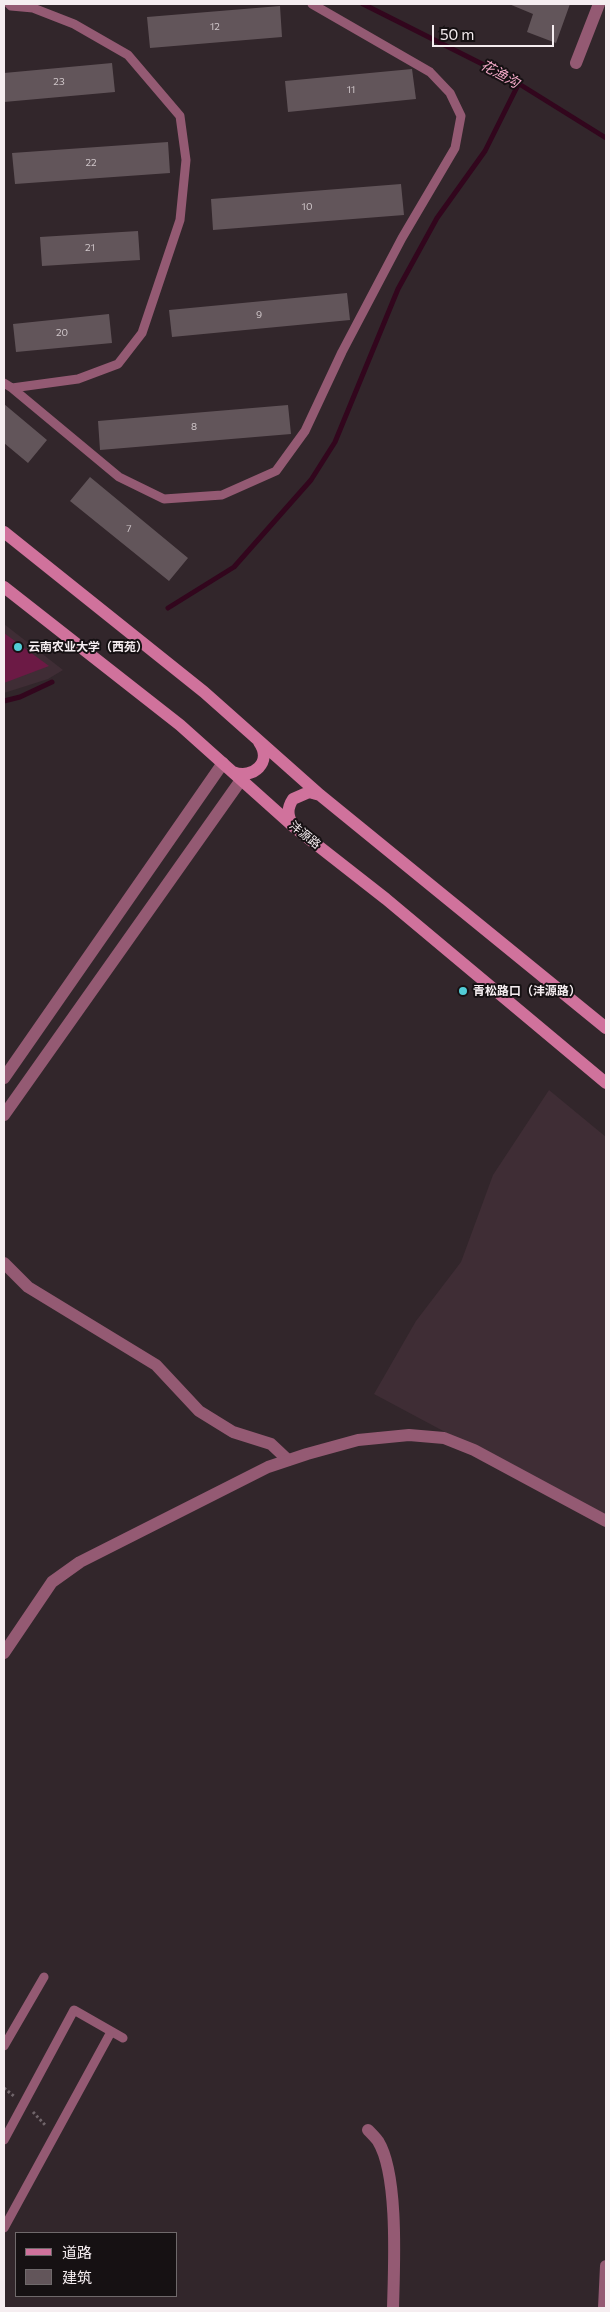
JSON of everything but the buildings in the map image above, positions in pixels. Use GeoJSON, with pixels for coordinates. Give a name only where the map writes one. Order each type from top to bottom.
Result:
{"type":"FeatureCollection","features":[{"type":"Feature","properties":{"kind":"main road"},"geometry":{"type":"LineString","coordinates":[[4,532],[204,692],[320,795],[606,1028]]}},
{"type":"Feature","properties":{"kind":"main road","name":"沣源路"},"geometry":{"type":"LineString","coordinates":[[4,587],[180,725],[294,827],[386,900],[606,1083]]}},
{"type":"Feature","properties":{"kind":"main road"},"geometry":{"type":"LineString","coordinates":[[232,772],[244,775],[260,767],[264,751],[258,740]]}},
{"type":"Feature","properties":{"kind":"main road"},"geometry":{"type":"LineString","coordinates":[[294,827],[288,816],[293,799],[309,792],[320,795]]}},
{"type":"Feature","properties":{"kind":"street"},"geometry":{"type":"LineString","coordinates":[[576,63],[599,4]]}},
{"type":"Feature","properties":{"kind":"street"},"geometry":{"type":"LineString","coordinates":[[4,1078],[232,772]]}},
{"type":"Feature","properties":{"kind":"street"},"geometry":{"type":"LineString","coordinates":[[4,1115],[232,772]]}},
{"type":"Feature","properties":{"kind":"street"},"geometry":{"type":"LineString","coordinates":[[4,1263],[28,1287],[156,1365],[198,1411],[233,1432],[271,1444],[288,1460]]}},
{"type":"Feature","properties":{"kind":"street"},"geometry":{"type":"LineString","coordinates":[[4,1653],[52,1582],[80,1562],[268,1467],[358,1440],[409,1435],[444,1438],[474,1450],[606,1521]]}},
{"type":"Feature","properties":{"kind":"street"},"geometry":{"type":"LineString","coordinates":[[368,2130],[378,2142],[389,2179],[395,2246],[393,2308]]}},
{"type":"Feature","properties":{"kind":"street"},"geometry":{"type":"LineString","coordinates":[[604,2308],[606,2266]]}},
{"type":"Feature","properties":{"kind":"lane"},"geometry":{"type":"LineString","coordinates":[[9,4],[11,6],[33,8],[74,24],[128,55],[180,116],[186,160],[180,220],[142,333],[118,364],[78,380],[12,388]]}},
{"type":"Feature","properties":{"kind":"lane"},"geometry":{"type":"LineString","coordinates":[[4,383],[119,477],[164,499],[222,495],[276,471],[305,430],[342,352],[392,256],[455,148],[461,116],[450,94],[430,72],[312,4]]}},
{"type":"Feature","properties":{"kind":"lane"},"geometry":{"type":"LineString","coordinates":[[4,2046],[44,1977]]}},
{"type":"Feature","properties":{"kind":"lane"},"geometry":{"type":"LineString","coordinates":[[4,2140],[74,2010],[122,2038]]}},
{"type":"Feature","properties":{"kind":"lane"},"geometry":{"type":"LineString","coordinates":[[4,2228],[112,2032]]}},
{"type":"Feature","properties":{"kind":"shaded area","name":"云南农业大学（西苑）"},"geometry":{"type":"Polygon","coordinates":[[[4,624],[63,670],[48,679],[4,693],[4,624]]]}},
{"type":"Feature","properties":{"kind":"shaded area"},"geometry":{"type":"Polygon","coordinates":[[[4,633],[49,666],[4,683],[4,633]]]}},
{"type":"Feature","properties":{"kind":"shaded area"},"geometry":{"type":"Polygon","coordinates":[[[549,1090],[606,1137],[606,1518],[374,1394],[416,1321],[461,1262],[493,1175],[549,1090]]]}},
{"type":"Feature","properties":{"kind":"waterway","name":"花渔沟"},"geometry":{"type":"LineString","coordinates":[[363,4],[508,77],[606,138]]}},
{"type":"Feature","properties":{"kind":"waterway"},"geometry":{"type":"LineString","coordinates":[[168,608],[234,567],[311,480],[335,442],[398,289],[437,218],[485,151],[519,83]]}},
{"type":"Feature","properties":{"kind":"waterway"},"geometry":{"type":"LineString","coordinates":[[4,701],[20,697],[52,682]]}},
{"type":"Feature","properties":{"kind":"place","name":"云南农业大学（西苑）"},"geometry":{"type":"Point","coordinates":[18,647]}},
{"type":"Feature","properties":{"kind":"place","name":"青松路口（沣源路）"},"geometry":{"type":"Point","coordinates":[463,991]}}]}
